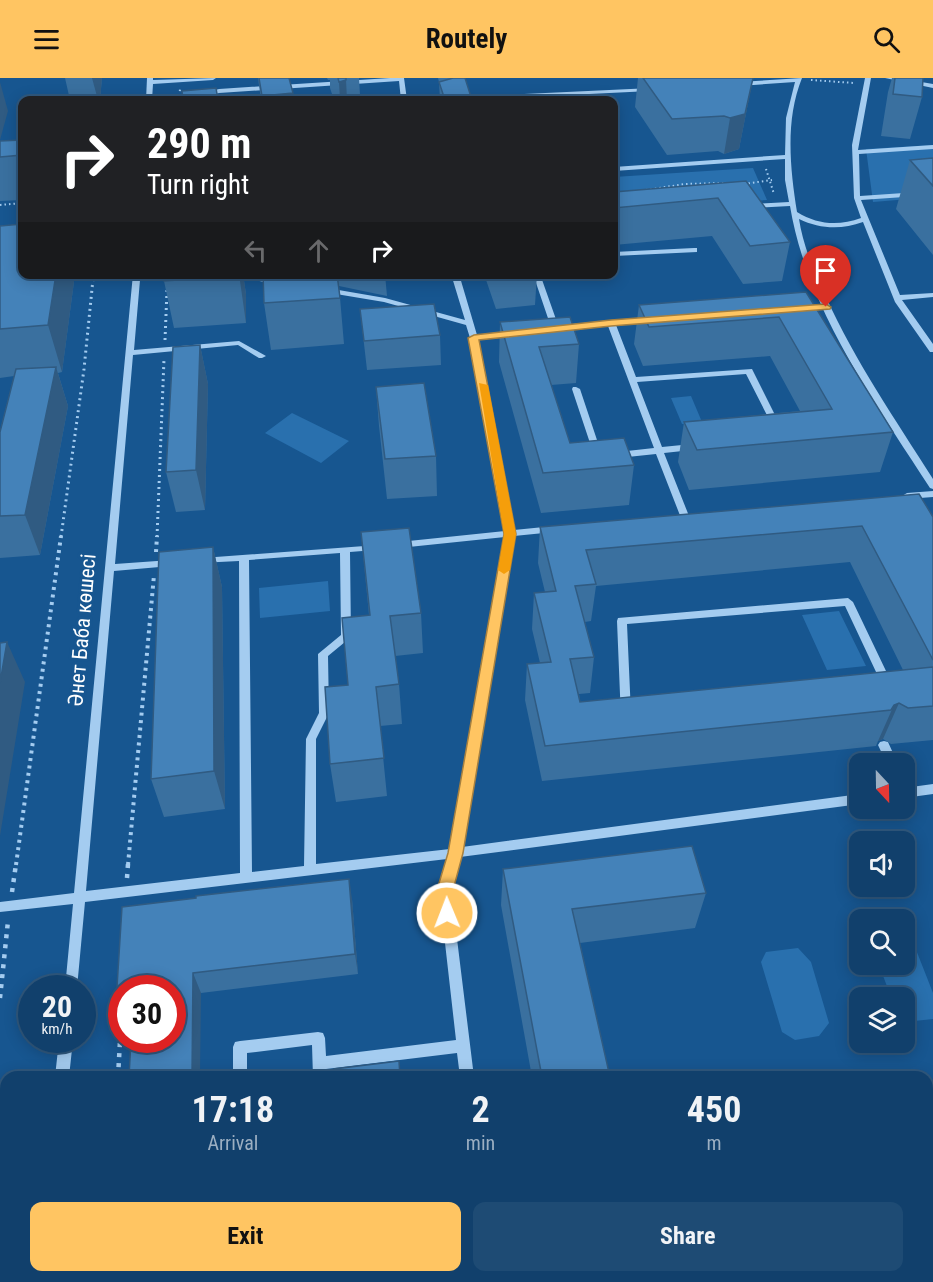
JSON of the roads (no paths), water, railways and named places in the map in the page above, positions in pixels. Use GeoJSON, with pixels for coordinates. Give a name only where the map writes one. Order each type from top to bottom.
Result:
{"type":"FeatureCollection","features":[{"type":"Feature","properties":{"kind":"street"},"geometry":{"type":"LineString","coordinates":[[149,96],[150,80],[213,78]]}},
{"type":"Feature","properties":{"kind":"street"},"geometry":{"type":"LineString","coordinates":[[888,78],[933,86]]}},
{"type":"Feature","properties":{"kind":"street"},"geometry":{"type":"LineString","coordinates":[[200,96],[219,91],[401,79],[403,96]]}},
{"type":"Feature","properties":{"kind":"street"},"geometry":{"type":"LineString","coordinates":[[728,84],[798,79],[790,113],[787,157],[792,208],[805,260],[834,325],[933,486]]}},
{"type":"Feature","properties":{"kind":"street"},"geometry":{"type":"LineString","coordinates":[[868,81],[855,152],[856,198],[897,298],[933,350]]}},
{"type":"Feature","properties":{"kind":"street"},"geometry":{"type":"LineString","coordinates":[[520,96],[657,89]]}},
{"type":"Feature","properties":{"kind":"street"},"geometry":{"type":"LineString","coordinates":[[855,152],[933,147]]}},
{"type":"Feature","properties":{"kind":"street"},"geometry":{"type":"LineString","coordinates":[[618,169],[787,157]]}},
{"type":"Feature","properties":{"kind":"street"},"geometry":{"type":"LineString","coordinates":[[856,198],[933,193]]}},
{"type":"Feature","properties":{"kind":"street"},"geometry":{"type":"LineString","coordinates":[[744,207],[792,208],[807,222],[832,227],[864,219]]}},
{"type":"Feature","properties":{"kind":"street"},"geometry":{"type":"LineString","coordinates":[[618,254],[694,250]]}},
{"type":"Feature","properties":{"kind":"street","name":"Әнет Баба көшесі"},"geometry":{"type":"LineString","coordinates":[[72,975],[137,279]]}},
{"type":"Feature","properties":{"kind":"street"},"geometry":{"type":"LineString","coordinates":[[258,279],[284,283]]}},
{"type":"Feature","properties":{"kind":"street"},"geometry":{"type":"LineString","coordinates":[[456,279],[474,338],[510,534],[455,853],[445,890],[466,1071]]}},
{"type":"Feature","properties":{"kind":"street"},"geometry":{"type":"LineString","coordinates":[[538,279],[555,328]]}},
{"type":"Feature","properties":{"kind":"street"},"geometry":{"type":"LineString","coordinates":[[318,288],[385,300],[470,324]]}},
{"type":"Feature","properties":{"kind":"street"},"geometry":{"type":"LineString","coordinates":[[897,298],[933,295]]}},
{"type":"Feature","properties":{"kind":"street"},"geometry":{"type":"LineString","coordinates":[[815,308],[826,307]]}},
{"type":"Feature","properties":{"kind":"street"},"geometry":{"type":"LineString","coordinates":[[543,329],[656,319]]}},
{"type":"Feature","properties":{"kind":"street"},"geometry":{"type":"LineString","coordinates":[[611,323],[661,450],[684,516]]}},
{"type":"Feature","properties":{"kind":"street"},"geometry":{"type":"LineString","coordinates":[[474,338],[520,332]]}},
{"type":"Feature","properties":{"kind":"street"},"geometry":{"type":"LineString","coordinates":[[130,353],[239,343],[262,356]]}},
{"type":"Feature","properties":{"kind":"street"},"geometry":{"type":"LineString","coordinates":[[633,380],[749,371],[779,430]]}},
{"type":"Feature","properties":{"kind":"street"},"geometry":{"type":"LineString","coordinates":[[576,389],[597,452],[611,456],[706,446]]}},
{"type":"Feature","properties":{"kind":"street"},"geometry":{"type":"LineString","coordinates":[[897,497],[933,494]]}},
{"type":"Feature","properties":{"kind":"street"},"geometry":{"type":"LineString","coordinates":[[672,517],[696,515]]}},
{"type":"Feature","properties":{"kind":"street"},"geometry":{"type":"LineString","coordinates":[[392,546],[568,528]]}},
{"type":"Feature","properties":{"kind":"street"},"geometry":{"type":"LineString","coordinates":[[188,562],[380,547]]}},
{"type":"Feature","properties":{"kind":"street"},"geometry":{"type":"LineString","coordinates":[[310,870],[311,739],[324,713],[323,654],[346,637],[345,550]]}},
{"type":"Feature","properties":{"kind":"street"},"geometry":{"type":"LineString","coordinates":[[244,558],[246,878]]}},
{"type":"Feature","properties":{"kind":"street"},"geometry":{"type":"LineString","coordinates":[[109,568],[177,563]]}},
{"type":"Feature","properties":{"kind":"street"},"geometry":{"type":"LineString","coordinates":[[848,602],[892,694],[864,703],[626,719],[622,621],[848,602]]}},
{"type":"Feature","properties":{"kind":"street"},"geometry":{"type":"LineString","coordinates":[[884,745],[888,753]]}},
{"type":"Feature","properties":{"kind":"street"},"geometry":{"type":"LineString","coordinates":[[915,790],[933,789]]}},
{"type":"Feature","properties":{"kind":"street"},"geometry":{"type":"LineString","coordinates":[[5,906],[455,853],[849,800]]}},
{"type":"Feature","properties":{"kind":"street"},"geometry":{"type":"LineString","coordinates":[[240,1071],[240,1047],[318,1038],[320,1070],[462,1046]]}},
{"type":"Feature","properties":{"kind":"street"},"geometry":{"type":"LineString","coordinates":[[63,1071],[65,1053]]}}]}
